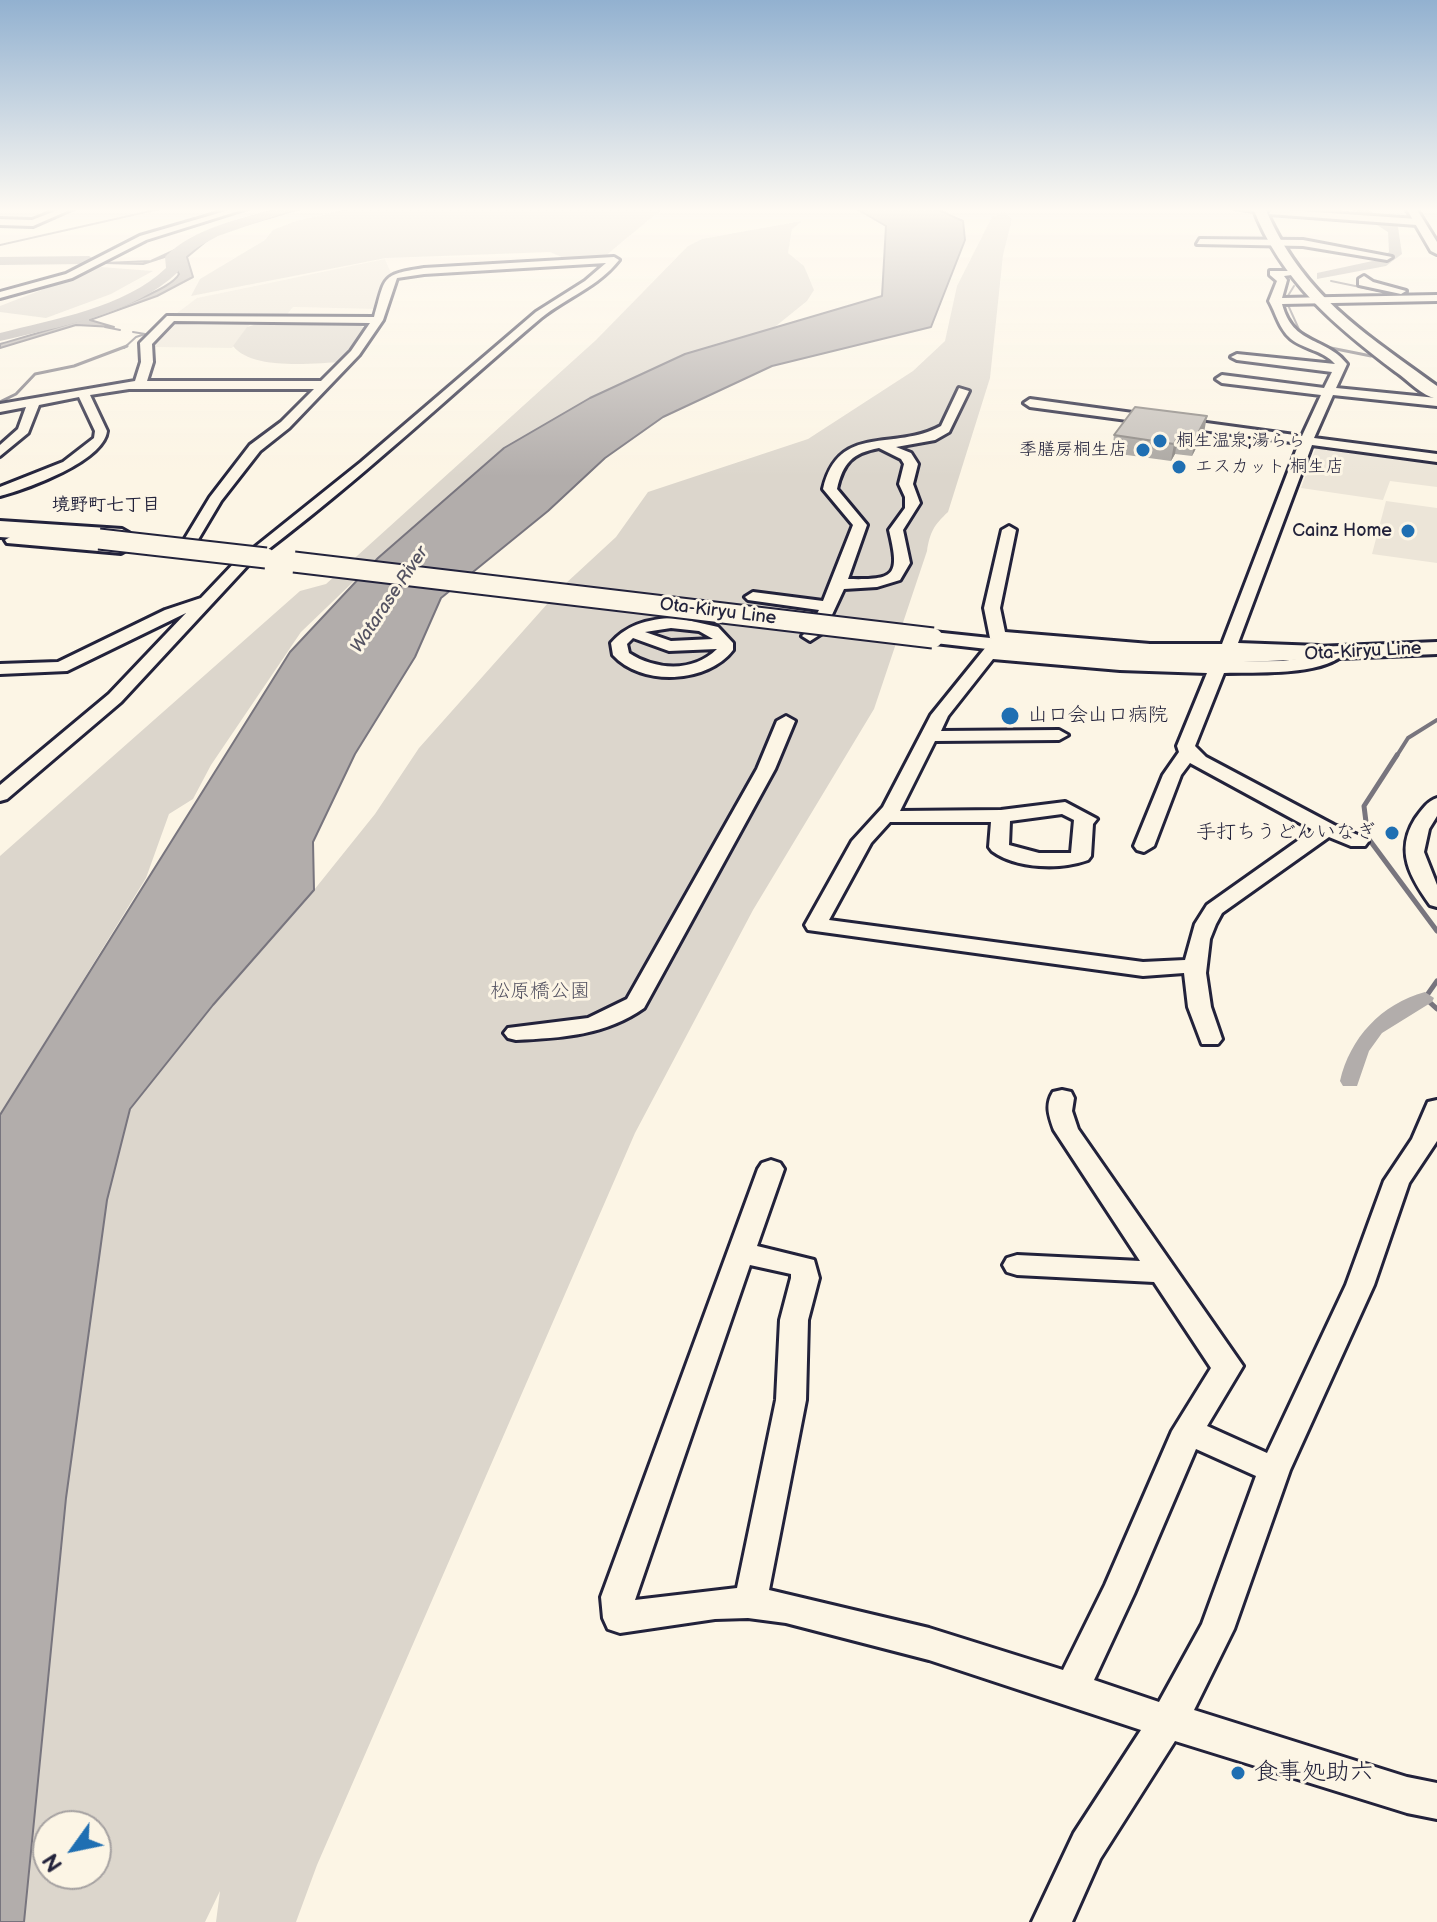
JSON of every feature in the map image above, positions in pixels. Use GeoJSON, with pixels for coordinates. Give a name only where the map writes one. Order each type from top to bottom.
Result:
{"type":"FeatureCollection","features":[{"type":"Feature","properties":{"kind":"highway"},"geometry":{"type":"LineString","coordinates":[[1322,298],[1387,350],[1437,384]]}},
{"type":"Feature","properties":{"kind":"highway"},"geometry":{"type":"LineString","coordinates":[[1325,298],[1328,301]]}},
{"type":"Feature","properties":{"kind":"highway"},"geometry":{"type":"LineString","coordinates":[[1387,350],[1437,377]]}},
{"type":"Feature","properties":{"kind":"highway"},"geometry":{"type":"LineString","coordinates":[[1387,350],[1402,372],[1437,399]]}},
{"type":"Feature","properties":{"kind":"main road","name":"Ota-Kiryu Line"},"geometry":{"type":"LineString","coordinates":[[0,532],[99,539],[933,638],[1132,656],[1195,658],[1437,648]]}},
{"type":"Feature","properties":{"kind":"street"},"geometry":{"type":"LineString","coordinates":[[191,540],[215,500],[255,448],[285,425],[345,364],[378,320],[384,298]]}},
{"type":"Feature","properties":{"kind":"street"},"geometry":{"type":"LineString","coordinates":[[0,795],[115,698],[204,602],[254,556],[355,477],[545,310],[565,298]]}},
{"type":"Feature","properties":{"kind":"street"},"geometry":{"type":"LineString","coordinates":[[1274,298],[1290,335],[1334,356],[1340,366]]}},
{"type":"Feature","properties":{"kind":"street"},"geometry":{"type":"LineString","coordinates":[[1274,301],[1418,298]]}},
{"type":"Feature","properties":{"kind":"street"},"geometry":{"type":"LineString","coordinates":[[140,384],[147,362],[146,343],[171,318],[378,320]]}},
{"type":"Feature","properties":{"kind":"street"},"geometry":{"type":"LineString","coordinates":[[1237,357],[1340,366]]}},
{"type":"Feature","properties":{"kind":"street"},"geometry":{"type":"LineString","coordinates":[[1232,649],[1230,644],[1307,440],[1340,366]]}},
{"type":"Feature","properties":{"kind":"street"},"geometry":{"type":"LineString","coordinates":[[1222,379],[1437,399]]}},
{"type":"Feature","properties":{"kind":"street"},"geometry":{"type":"LineString","coordinates":[[0,408],[140,384],[324,385]]}},
{"type":"Feature","properties":{"kind":"street"},"geometry":{"type":"LineString","coordinates":[[839,584],[874,583],[899,574],[903,565],[877,535],[835,498],[830,489],[831,476],[844,455],[944,430],[963,391]]}},
{"type":"Feature","properties":{"kind":"street"},"geometry":{"type":"LineString","coordinates":[[0,492],[68,465],[100,439],[101,431],[83,393]]}},
{"type":"Feature","properties":{"kind":"street"},"geometry":{"type":"LineString","coordinates":[[1030,403],[1437,458]]}},
{"type":"Feature","properties":{"kind":"street"},"geometry":{"type":"LineString","coordinates":[[0,452],[24,430],[33,404]]}},
{"type":"Feature","properties":{"kind":"street"},"geometry":{"type":"LineString","coordinates":[[810,636],[816,632],[839,584],[877,535],[896,530],[914,507],[915,498],[906,477],[911,464],[906,456],[880,444]]}},
{"type":"Feature","properties":{"kind":"street"},"geometry":{"type":"LineString","coordinates":[[0,525],[191,540],[254,556]]}},
{"type":"Feature","properties":{"kind":"street"},"geometry":{"type":"LineString","coordinates":[[1009,530],[992,608],[995,645],[949,700],[911,766],[907,781],[862,841],[816,925],[1143,969],[1194,966]]}},
{"type":"Feature","properties":{"kind":"street"},"geometry":{"type":"LineString","coordinates":[[0,540],[254,556]]}},
{"type":"Feature","properties":{"kind":"street"},"geometry":{"type":"LineString","coordinates":[[753,597],[829,606]]}},
{"type":"Feature","properties":{"kind":"street"},"geometry":{"type":"LineString","coordinates":[[0,669],[61,667],[171,613],[204,602]]}},
{"type":"Feature","properties":{"kind":"street"},"geometry":{"type":"LineString","coordinates":[[687,623],[712,631],[725,643],[721,656],[713,662],[680,661],[637,666],[621,655],[618,649],[619,643],[631,632],[656,624],[687,623]]}},
{"type":"Feature","properties":{"kind":"street"},"geometry":{"type":"LineString","coordinates":[[995,645],[1286,648],[1336,654]]}},
{"type":"Feature","properties":{"kind":"street"},"geometry":{"type":"LineString","coordinates":[[995,645],[1117,665],[1215,668],[1304,664],[1336,654]]}},
{"type":"Feature","properties":{"kind":"street"},"geometry":{"type":"LineString","coordinates":[[618,649],[650,652],[637,666]]}},
{"type":"Feature","properties":{"kind":"street"},"geometry":{"type":"LineString","coordinates":[[1215,668],[1186,746],[1188,752],[1199,761],[1327,829],[1358,842]]}},
{"type":"Feature","properties":{"kind":"street"},"geometry":{"type":"LineString","coordinates":[[516,1033],[579,1028],[609,1022],[636,1003],[766,769],[786,721]]}},
{"type":"Feature","properties":{"kind":"street"},"geometry":{"type":"LineString","coordinates":[[928,736],[1059,735]]}},
{"type":"Feature","properties":{"kind":"street"},"geometry":{"type":"LineString","coordinates":[[1144,846],[1172,775],[1188,752]]}},
{"type":"Feature","properties":{"kind":"street"},"geometry":{"type":"LineString","coordinates":[[1437,804],[1416,833],[1412,850],[1421,876],[1437,901]]}},
{"type":"Feature","properties":{"kind":"street"},"geometry":{"type":"LineString","coordinates":[[883,816],[1001,816]]}},
{"type":"Feature","properties":{"kind":"street"},"geometry":{"type":"LineString","coordinates":[[1210,1039],[1204,1026],[1194,966],[1203,930],[1214,909],[1327,829]]}},
{"type":"Feature","properties":{"kind":"street"},"geometry":{"type":"LineString","coordinates":[[1062,1098],[1060,1111],[1066,1130],[1228,1366],[1187,1431],[1123,1583],[1071,1690]]}},
{"type":"Feature","properties":{"kind":"street"},"geometry":{"type":"LineString","coordinates":[[1052,1922],[1087,1846],[1164,1721],[1184,1695],[1217,1629],[1274,1470],[1360,1285],[1397,1181],[1424,1141],[1437,1108]]}},
{"type":"Feature","properties":{"kind":"street"},"geometry":{"type":"LineString","coordinates":[[771,1169],[618,1597],[620,1618],[692,1605],[750,1603],[890,1633],[1164,1721],[1200,1729],[1407,1795],[1437,1801]]}},
{"type":"Feature","properties":{"kind":"street"},"geometry":{"type":"LineString","coordinates":[[741,1253],[804,1267],[805,1278],[794,1320],[791,1400],[750,1603]]}},
{"type":"Feature","properties":{"kind":"street"},"geometry":{"type":"LineString","coordinates":[[1017,1265],[1162,1272]]}},
{"type":"Feature","properties":{"kind":"street"},"geometry":{"type":"LineString","coordinates":[[1187,1431],[1274,1470]]}},
{"type":"Feature","properties":{"kind":"shaded area"},"geometry":{"type":"Polygon","coordinates":[[[197,298],[381,298],[376,309],[293,307],[284,318],[173,316],[197,298]]]}},
{"type":"Feature","properties":{"kind":"shaded area"},"geometry":{"type":"Polygon","coordinates":[[[173,320],[253,320],[232,348],[150,347],[151,342],[173,320]]]}},
{"type":"Feature","properties":{"kind":"shaded area"},"geometry":{"type":"Polygon","coordinates":[[[1317,444],[1437,459],[1437,487],[1390,481],[1383,500],[1301,488],[1317,444]]]}},
{"type":"Feature","properties":{"kind":"shaded area","name":"Cainz Home"},"geometry":{"type":"Polygon","coordinates":[[[1386,501],[1437,508],[1437,563],[1372,554],[1386,501]]]}},
{"type":"Feature","properties":{"kind":"green space"},"geometry":{"type":"Polygon","coordinates":[[[22,298],[101,298],[46,318],[0,312],[0,306],[22,298]]]}},
{"type":"Feature","properties":{"kind":"green space"},"geometry":{"type":"Polygon","coordinates":[[[637,298],[809,298],[771,330],[684,354],[590,398],[504,448],[378,558],[301,632],[211,765],[193,799],[169,814],[146,878],[0,1115],[0,856],[300,591],[326,584],[596,340],[637,298]]]}},
{"type":"Feature","properties":{"kind":"green space","name":"松原橋公園"},"geometry":{"type":"Polygon","coordinates":[[[954,298],[998,298],[990,378],[948,512],[931,534],[874,709],[753,910],[635,1133],[317,1865],[296,1922],[216,1922],[220,1891],[205,1922],[24,1922],[32,1841],[32,1890],[112,1890],[112,1810],[35,1810],[66,1498],[107,1200],[130,1109],[213,1005],[314,890],[375,814],[419,748],[564,585],[616,537],[648,492],[808,439],[913,371],[945,341],[954,298]]]}},
{"type":"Feature","properties":{"kind":"green space"},"geometry":{"type":"Polygon","coordinates":[[[257,324],[361,326],[367,329],[343,362],[285,364],[255,359],[233,346],[247,327],[257,324]]]}},
{"type":"Feature","properties":{"kind":"water"},"geometry":{"type":"Polygon","coordinates":[[[142,298],[152,298],[90,320],[114,327],[76,325],[0,348],[0,344],[142,298]]]}},
{"type":"Feature","properties":{"kind":"water","name":"Watarase River"},"geometry":{"type":"Polygon","coordinates":[[[876,298],[942,298],[931,327],[772,366],[663,417],[605,458],[548,511],[441,598],[415,657],[355,754],[313,842],[314,890],[213,1005],[130,1109],[107,1200],[66,1498],[35,1810],[32,1810],[24,1922],[0,1922],[0,1115],[290,652],[378,558],[504,448],[590,398],[685,354],[876,298]]]}},
{"type":"Feature","properties":{"kind":"building"},"geometry":{"type":"Polygon","coordinates":[[[1135,407],[1207,416],[1195,439],[1178,436],[1174,444],[1114,435],[1135,407]]]}},
{"type":"Feature","properties":{"kind":"waterway"},"geometry":{"type":"LineString","coordinates":[[0,337],[129,298]]}},
{"type":"Feature","properties":{"kind":"waterway"},"geometry":{"type":"LineString","coordinates":[[1288,305],[1302,336]]}},
{"type":"Feature","properties":{"kind":"waterway"},"geometry":{"type":"LineString","coordinates":[[105,327],[120,330]]}},
{"type":"Feature","properties":{"kind":"waterway"},"geometry":{"type":"LineString","coordinates":[[126,347],[145,334],[133,332]]}},
{"type":"Feature","properties":{"kind":"waterway"},"geometry":{"type":"LineString","coordinates":[[1330,348],[1321,346],[1371,356]]}},
{"type":"Feature","properties":{"kind":"waterway"},"geometry":{"type":"LineString","coordinates":[[0,402],[16,394],[35,374],[74,366],[126,347]]}},
{"type":"Feature","properties":{"kind":"waterway"},"geometry":{"type":"LineString","coordinates":[[1396,757],[1408,738],[1437,720]]}},
{"type":"Feature","properties":{"kind":"waterway"},"geometry":{"type":"LineString","coordinates":[[1397,755],[1364,806],[1368,838],[1437,931]]}},
{"type":"Feature","properties":{"kind":"waterway"},"geometry":{"type":"LineString","coordinates":[[1437,981],[1425,998],[1437,1009]]}},
{"type":"Feature","properties":{"kind":"waterway"},"geometry":{"type":"LineString","coordinates":[[1350,1081],[1359,1051],[1375,1029],[1425,998]]}},
{"type":"Feature","properties":{"kind":"place","name":"桐生温泉;湯らら"},"geometry":{"type":"Point","coordinates":[1160,441]}},
{"type":"Feature","properties":{"kind":"place","name":"季膳房桐生店"},"geometry":{"type":"Point","coordinates":[1143,450]}},
{"type":"Feature","properties":{"kind":"place","name":"エスカット 桐生店"},"geometry":{"type":"Point","coordinates":[1179,467]}},
{"type":"Feature","properties":{"kind":"place","name":"Cainz Home"},"geometry":{"type":"Point","coordinates":[1408,531]}},
{"type":"Feature","properties":{"kind":"place","name":"山口会山口病院"},"geometry":{"type":"Point","coordinates":[1010,716]}},
{"type":"Feature","properties":{"kind":"place","name":"手打ちうどんいなぎ"},"geometry":{"type":"Point","coordinates":[1392,833]}},
{"type":"Feature","properties":{"kind":"place","name":"食事処助六"},"geometry":{"type":"Point","coordinates":[1238,1773]}},
{"type":"Feature","properties":{"kind":"district","name":"境野町七丁目"},"geometry":{"type":"Point","coordinates":[106,505]}}]}
